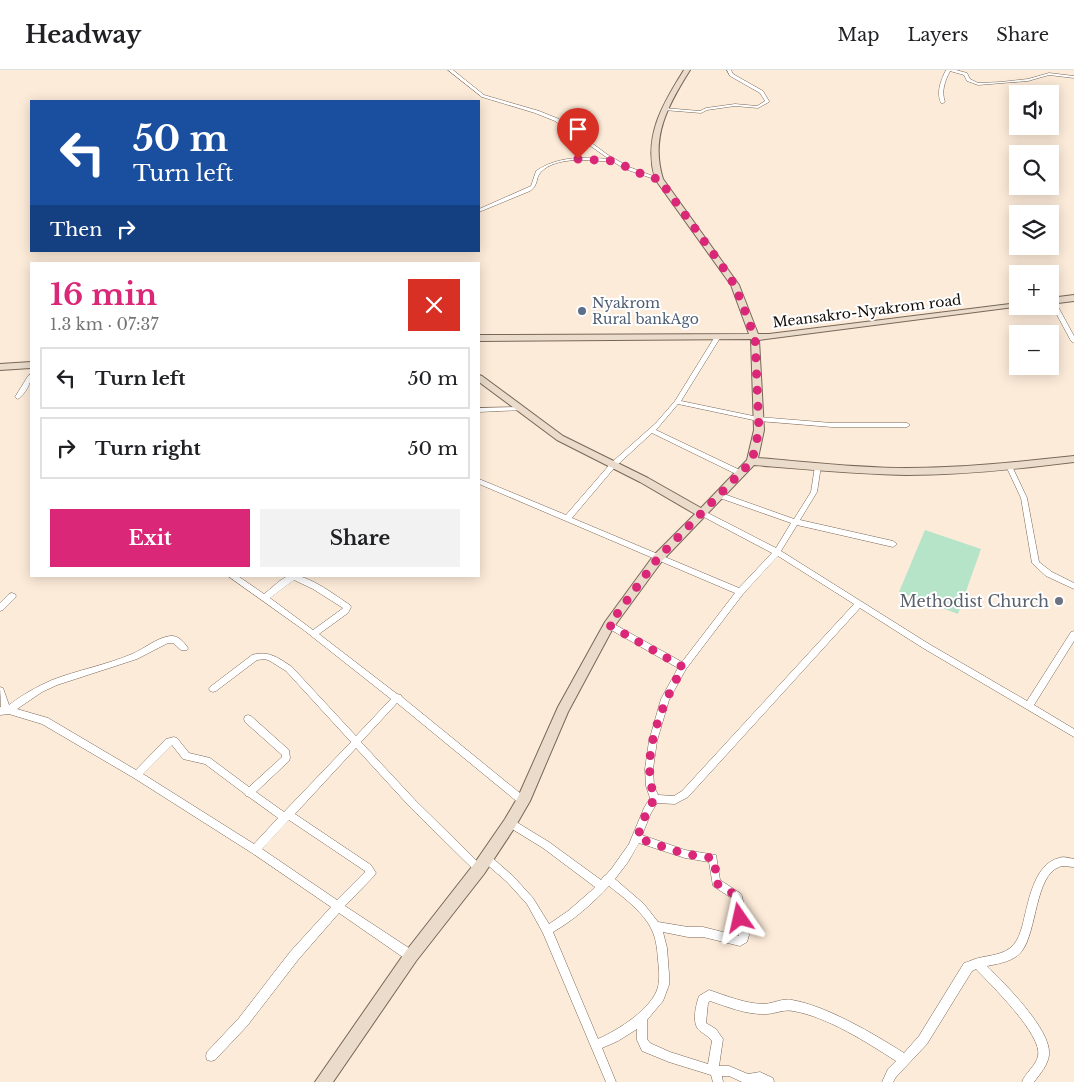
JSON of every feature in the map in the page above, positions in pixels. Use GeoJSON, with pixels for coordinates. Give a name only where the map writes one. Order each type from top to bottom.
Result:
{"type":"FeatureCollection","features":[{"type":"Feature","properties":{"kind":"street"},"geometry":{"type":"LineString","coordinates":[[450,70],[483,96],[538,112],[557,120],[614,161],[648,177],[659,179]]}},
{"type":"Feature","properties":{"kind":"street"},"geometry":{"type":"LineString","coordinates":[[323,1082],[411,956],[483,864],[510,823],[523,801],[562,711],[609,625],[658,558],[752,461],[759,430],[755,338],[734,284],[659,179],[654,168],[653,156],[659,122],[664,108],[687,70]]}},
{"type":"Feature","properties":{"kind":"street"},"geometry":{"type":"LineString","coordinates":[[664,108],[701,112],[706,109],[735,106],[753,107],[765,104],[768,101],[765,95],[734,77],[728,70]]}},
{"type":"Feature","properties":{"kind":"street"},"geometry":{"type":"LineString","coordinates":[[943,102],[940,97],[942,84],[950,70],[966,74],[970,82],[978,84],[1028,80],[1049,74],[1074,77]]}},
{"type":"Feature","properties":{"kind":"street"},"geometry":{"type":"LineString","coordinates":[[1044,70],[1049,74]]}},
{"type":"Feature","properties":{"kind":"street"},"geometry":{"type":"LineString","coordinates":[[480,211],[528,190],[534,186],[538,172],[554,163],[578,159],[614,161]]}},
{"type":"Feature","properties":{"kind":"street"},"geometry":{"type":"LineString","coordinates":[[1059,300],[1074,298]]}},
{"type":"Feature","properties":{"kind":"street","name":"Meansakro-Nyakrom road"},"geometry":{"type":"LineString","coordinates":[[480,338],[650,336],[755,338],[1009,307]]}},
{"type":"Feature","properties":{"kind":"street"},"geometry":{"type":"LineString","coordinates":[[1059,315],[1074,341]]}},
{"type":"Feature","properties":{"kind":"street"},"geometry":{"type":"LineString","coordinates":[[567,519],[613,465],[651,430],[676,402],[717,338]]}},
{"type":"Feature","properties":{"kind":"street"},"geometry":{"type":"LineString","coordinates":[[0,367],[30,365]]}},
{"type":"Feature","properties":{"kind":"street"},"geometry":{"type":"LineString","coordinates":[[18,397],[30,378]]}},
{"type":"Feature","properties":{"kind":"street"},"geometry":{"type":"LineString","coordinates":[[480,379],[560,438],[777,552],[1074,733]]}},
{"type":"Feature","properties":{"kind":"street"},"geometry":{"type":"LineString","coordinates":[[676,402],[758,419],[832,425],[907,425]]}},
{"type":"Feature","properties":{"kind":"street"},"geometry":{"type":"LineString","coordinates":[[480,410],[521,409]]}},
{"type":"Feature","properties":{"kind":"street"},"geometry":{"type":"LineString","coordinates":[[651,430],[740,473]]}},
{"type":"Feature","properties":{"kind":"street"},"geometry":{"type":"LineString","coordinates":[[752,461],[928,471],[1009,466],[1074,459]]}},
{"type":"Feature","properties":{"kind":"street"},"geometry":{"type":"LineString","coordinates":[[655,799],[650,786],[649,769],[653,742],[665,699],[683,667],[740,592],[777,552],[814,492],[818,466]]}},
{"type":"Feature","properties":{"kind":"street"},"geometry":{"type":"LineString","coordinates":[[1009,466],[1024,498],[1036,563],[1049,574],[1074,586]]}},
{"type":"Feature","properties":{"kind":"street"},"geometry":{"type":"LineString","coordinates":[[480,480],[740,592]]}},
{"type":"Feature","properties":{"kind":"street"},"geometry":{"type":"LineString","coordinates":[[720,495],[796,522],[893,544]]}},
{"type":"Feature","properties":{"kind":"street"},"geometry":{"type":"LineString","coordinates":[[234,577],[265,598],[398,697],[523,801]]}},
{"type":"Feature","properties":{"kind":"street"},"geometry":{"type":"LineString","coordinates":[[265,598],[292,577]]}},
{"type":"Feature","properties":{"kind":"street"},"geometry":{"type":"LineString","coordinates":[[295,577],[346,607],[345,611],[313,634]]}},
{"type":"Feature","properties":{"kind":"street"},"geometry":{"type":"LineString","coordinates":[[0,608],[12,596]]}},
{"type":"Feature","properties":{"kind":"street"},"geometry":{"type":"LineString","coordinates":[[655,799],[675,800],[684,794],[860,604]]}},
{"type":"Feature","properties":{"kind":"street"},"geometry":{"type":"LineString","coordinates":[[609,625],[683,667]]}},
{"type":"Feature","properties":{"kind":"street"},"geometry":{"type":"LineString","coordinates":[[1029,705],[1074,634]]}},
{"type":"Feature","properties":{"kind":"street"},"geometry":{"type":"LineString","coordinates":[[5,710],[56,680],[127,660],[169,640],[177,641],[184,648]]}},
{"type":"Feature","properties":{"kind":"street"},"geometry":{"type":"LineString","coordinates":[[214,689],[254,657],[260,655],[275,658],[289,669],[413,804],[483,864],[510,879],[530,901],[547,930],[611,1082]]}},
{"type":"Feature","properties":{"kind":"street"},"geometry":{"type":"LineString","coordinates":[[0,690],[5,710]]}},
{"type":"Feature","properties":{"kind":"street"},"geometry":{"type":"LineString","coordinates":[[255,850],[398,697]]}},
{"type":"Feature","properties":{"kind":"street"},"geometry":{"type":"LineString","coordinates":[[5,710],[45,721],[137,775],[255,850],[411,956]]}},
{"type":"Feature","properties":{"kind":"street"},"geometry":{"type":"LineString","coordinates":[[248,719],[286,753],[286,758],[249,793]]}},
{"type":"Feature","properties":{"kind":"street"},"geometry":{"type":"LineString","coordinates":[[137,775],[169,742],[174,741],[186,756],[207,761],[249,793],[370,870],[369,875],[338,906],[294,956],[243,1022],[211,1056]]}},
{"type":"Feature","properties":{"kind":"street"},"geometry":{"type":"LineString","coordinates":[[547,930],[564,921],[604,882],[631,849],[648,808],[655,799]]}},
{"type":"Feature","properties":{"kind":"street"},"geometry":{"type":"LineString","coordinates":[[510,823],[604,882],[645,912],[656,926],[662,940],[664,979],[659,997],[642,1017],[627,1030],[609,1041],[595,1046]]}},
{"type":"Feature","properties":{"kind":"street"},"geometry":{"type":"LineString","coordinates":[[637,838],[685,854],[713,858],[715,860],[716,883],[737,896],[744,935],[740,941],[703,932],[688,932],[656,926]]}},
{"type":"Feature","properties":{"kind":"street"},"geometry":{"type":"LineString","coordinates":[[887,1082],[892,1073],[923,1040],[968,966],[1007,955],[1018,948],[1042,877],[1049,866],[1059,860],[1074,862]]}},
{"type":"Feature","properties":{"kind":"street"},"geometry":{"type":"LineString","coordinates":[[977,962],[1027,1018],[1040,1041],[1044,1052],[1041,1063],[1027,1082]]}},
{"type":"Feature","properties":{"kind":"street"},"geometry":{"type":"LineString","coordinates":[[718,1082],[712,1065],[718,1039],[715,1034],[701,1027],[699,1023],[703,1000],[709,995],[743,1006],[765,1009],[777,1005],[792,1005],[813,1012],[872,1040],[905,1060]]}},
{"type":"Feature","properties":{"kind":"street"},"geometry":{"type":"LineString","coordinates":[[642,1017],[642,1040],[646,1047],[669,1057],[714,1071],[728,1071],[748,1079],[760,1078],[769,1082]]}},
{"type":"Feature","properties":{"kind":"green space"},"geometry":{"type":"Polygon","coordinates":[[[925,530],[981,549],[958,614],[899,592],[925,530]]]}},
{"type":"Feature","properties":{"kind":"place","name":"Nyakrom Rural bankAgo"},"geometry":{"type":"Point","coordinates":[582,311]}},
{"type":"Feature","properties":{"kind":"place","name":"Methodist Church"},"geometry":{"type":"Point","coordinates":[1059,601]}},
{"type":"Feature","properties":{"kind":"route"},"geometry":{"type":"LineString","coordinates":[[578,159],[614,161],[648,177],[659,179],[703,238],[734,284],[755,338],[759,430],[752,461],[658,558],[609,625],[683,667],[665,699],[653,742],[649,769],[650,786],[655,799],[648,808],[639,827],[637,838],[685,854],[710,856],[713,858],[715,860],[714,878],[716,883],[737,896],[740,918]]}}]}
